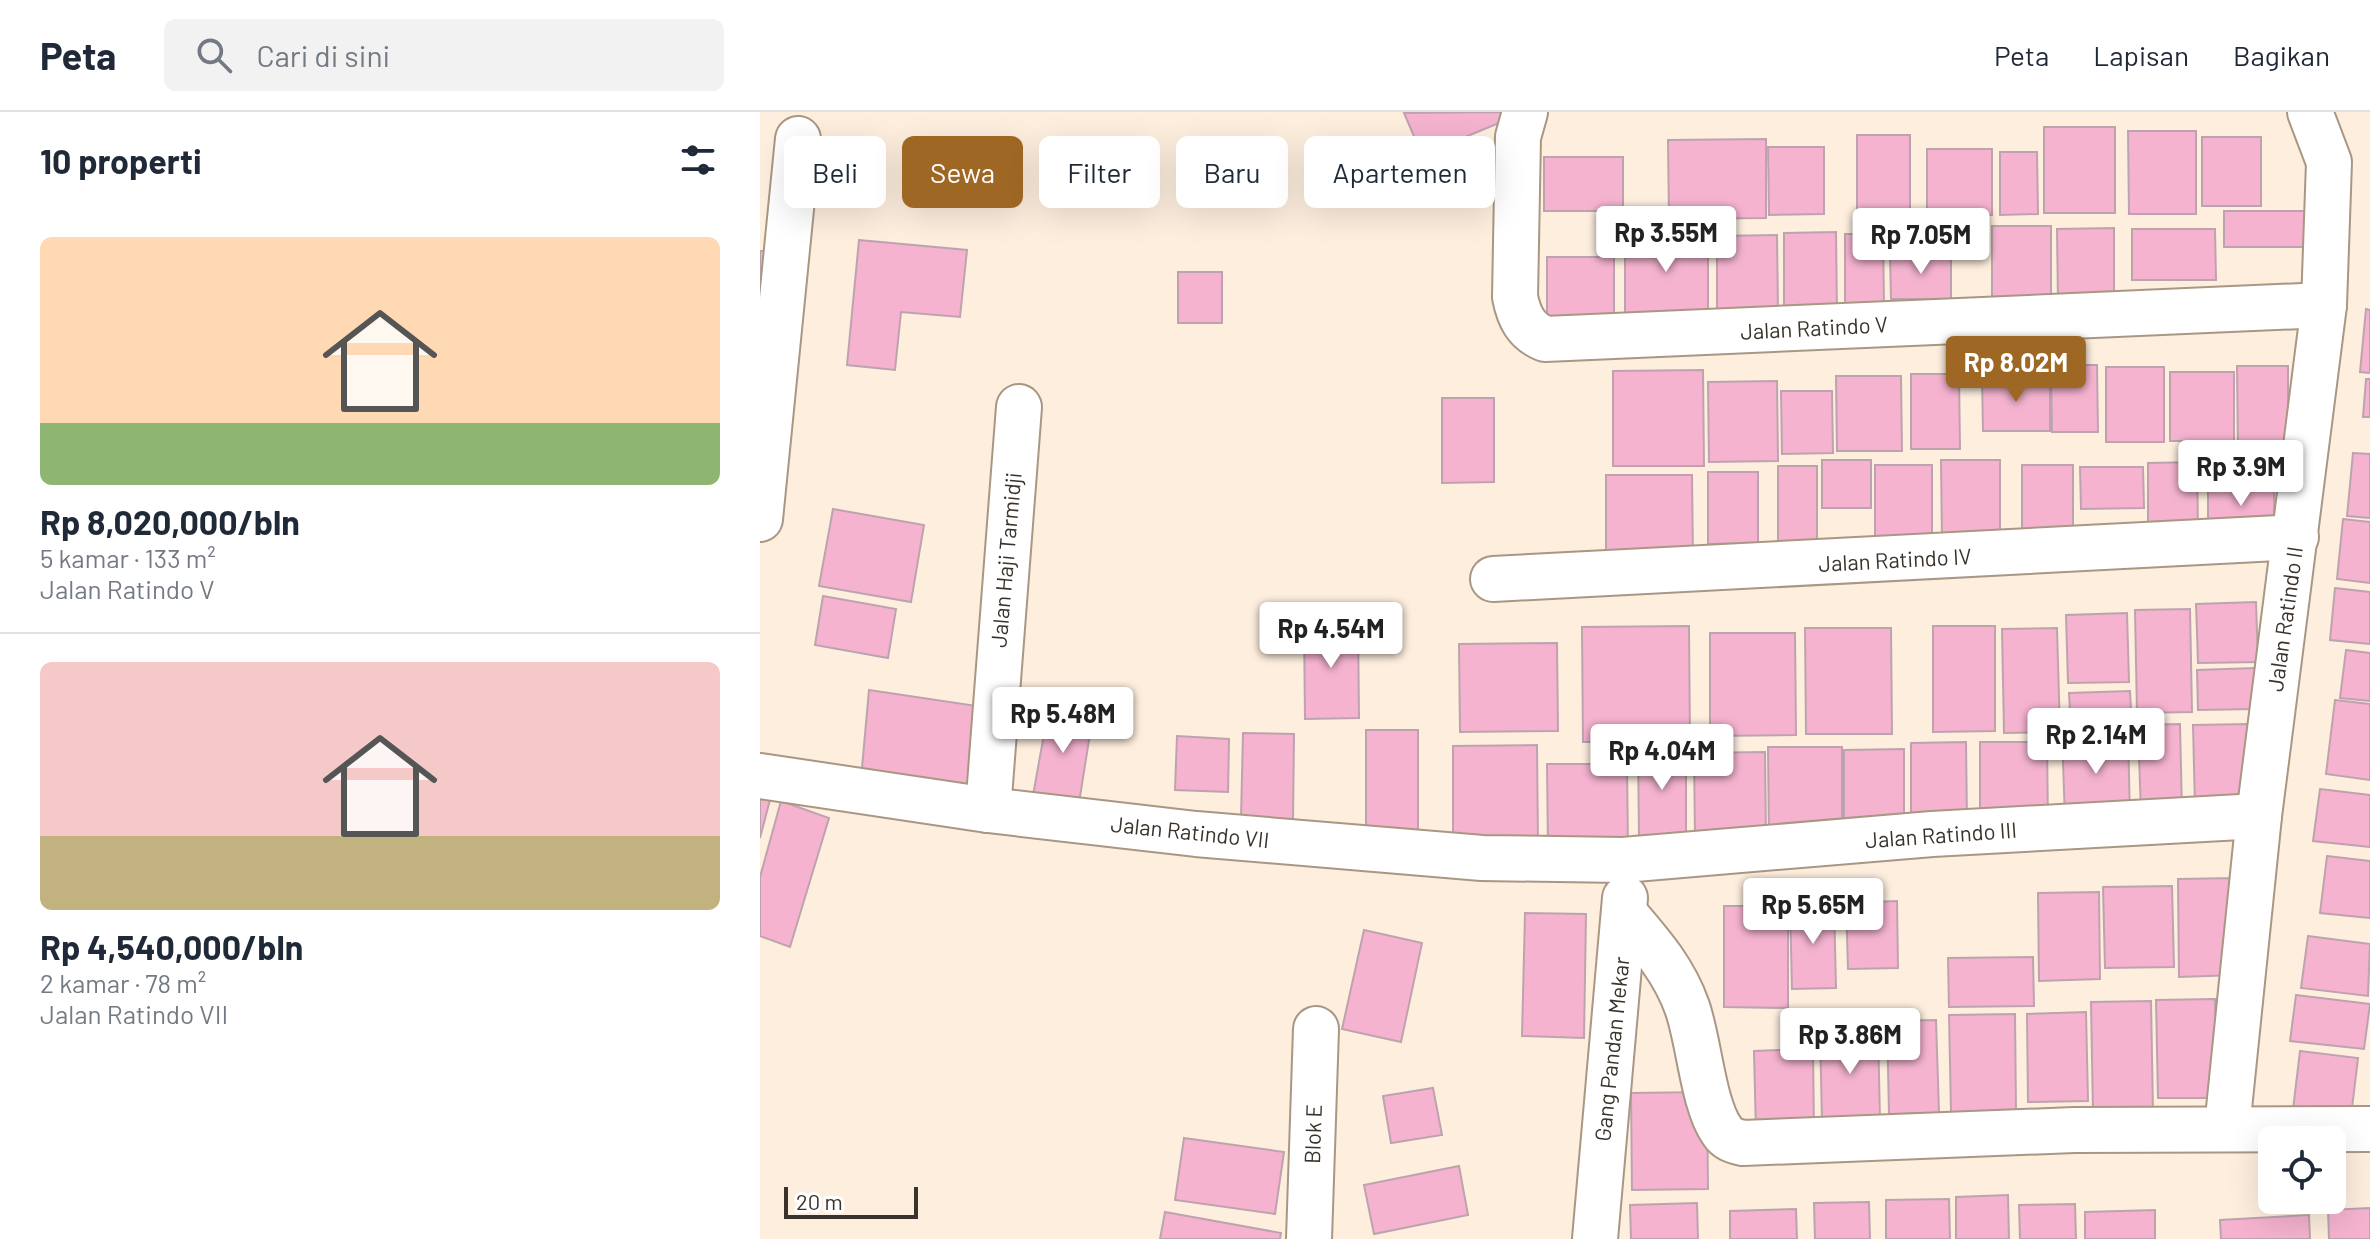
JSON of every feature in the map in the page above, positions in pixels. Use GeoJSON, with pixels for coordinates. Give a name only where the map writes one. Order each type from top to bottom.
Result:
{"type":"FeatureCollection","features":[{"type":"Feature","properties":{"kind":"street","name":"Jalan Ratindo V"},"geometry":{"type":"LineString","coordinates":[[1525,112],[1518,137],[1515,297],[1518,312],[1527,328],[1545,339],[2324,305]]}},
{"type":"Feature","properties":{"kind":"street","name":"Jalan Ratindo II"},"geometry":{"type":"LineString","coordinates":[[2227,1128],[2259,816],[2324,305],[2329,162],[2310,112]]}},
{"type":"Feature","properties":{"kind":"street"},"geometry":{"type":"LineString","coordinates":[[760,519],[791,208]]}},
{"type":"Feature","properties":{"kind":"street","name":"Jalan Haji Tarmidji"},"geometry":{"type":"LineString","coordinates":[[988,810],[1019,407]]}},
{"type":"Feature","properties":{"kind":"street","name":"Jalan Ratindo IV"},"geometry":{"type":"LineString","coordinates":[[1493,579],[2296,537]]}},
{"type":"Feature","properties":{"kind":"street","name":"Jalan Ratindo VII"},"geometry":{"type":"LineString","coordinates":[[760,776],[988,810],[1196,834],[1482,858],[1623,860]]}},
{"type":"Feature","properties":{"kind":"street","name":"Jalan Ratindo III"},"geometry":{"type":"LineString","coordinates":[[1623,860],[1932,834],[2259,816]]}},
{"type":"Feature","properties":{"kind":"street","name":"Gang Pandan Mekar"},"geometry":{"type":"LineString","coordinates":[[1595,1239],[1608,1063],[1626,915],[1623,860]]}},
{"type":"Feature","properties":{"kind":"street"},"geometry":{"type":"LineString","coordinates":[[1626,915],[1665,961],[1687,1006],[1714,1115],[1723,1133],[1731,1140],[1743,1143],[2227,1128],[2370,1129]]}},
{"type":"Feature","properties":{"kind":"street","name":"Blok E"},"geometry":{"type":"LineString","coordinates":[[1309,1239],[1316,1029]]}},
{"type":"Feature","properties":{"kind":"building"},"geometry":{"type":"Polygon","coordinates":[[[1508,112],[1511,118],[1468,136],[1414,136],[1404,113],[1508,112]]]}},
{"type":"Feature","properties":{"kind":"building"},"geometry":{"type":"Polygon","coordinates":[[[2044,127],[2115,127],[2115,213],[2044,213],[2044,127]]]}},
{"type":"Feature","properties":{"kind":"building"},"geometry":{"type":"Polygon","coordinates":[[[2128,131],[2196,131],[2196,214],[2129,214],[2128,131]]]}},
{"type":"Feature","properties":{"kind":"building"},"geometry":{"type":"Polygon","coordinates":[[[1857,135],[1910,135],[1910,222],[1857,223],[1857,135]]]}},
{"type":"Feature","properties":{"kind":"building"},"geometry":{"type":"Polygon","coordinates":[[[2202,137],[2261,137],[2261,206],[2202,206],[2202,137]]]}},
{"type":"Feature","properties":{"kind":"building"},"geometry":{"type":"Polygon","coordinates":[[[1766,139],[1766,218],[1669,219],[1668,140],[1766,139]]]}},
{"type":"Feature","properties":{"kind":"building"},"geometry":{"type":"Polygon","coordinates":[[[1768,147],[1824,147],[1824,214],[1769,215],[1768,147]]]}},
{"type":"Feature","properties":{"kind":"building"},"geometry":{"type":"Polygon","coordinates":[[[1927,149],[1992,149],[1992,215],[1927,216],[1927,149]]]}},
{"type":"Feature","properties":{"kind":"building"},"geometry":{"type":"Polygon","coordinates":[[[2000,152],[2037,152],[2038,214],[2000,215],[2000,152]]]}},
{"type":"Feature","properties":{"kind":"building"},"geometry":{"type":"Polygon","coordinates":[[[1544,157],[1623,157],[1623,211],[1544,211],[1544,157]]]}},
{"type":"Feature","properties":{"kind":"building"},"geometry":{"type":"Polygon","coordinates":[[[2224,211],[2308,211],[2308,247],[2224,247],[2224,211]]]}},
{"type":"Feature","properties":{"kind":"building"},"geometry":{"type":"Polygon","coordinates":[[[1992,226],[2051,226],[2051,305],[1992,306],[1992,226]]]}},
{"type":"Feature","properties":{"kind":"building"},"geometry":{"type":"Polygon","coordinates":[[[2114,228],[2114,300],[2058,300],[2057,229],[2114,228]]]}},
{"type":"Feature","properties":{"kind":"building"},"geometry":{"type":"Polygon","coordinates":[[[1708,229],[1708,318],[1625,319],[1625,230],[1708,229]]]}},
{"type":"Feature","properties":{"kind":"building"},"geometry":{"type":"Polygon","coordinates":[[[2132,229],[2215,229],[2216,280],[2132,280],[2132,229]]]}},
{"type":"Feature","properties":{"kind":"building"},"geometry":{"type":"Polygon","coordinates":[[[1836,232],[1837,315],[1784,315],[1784,233],[1836,232]]]}},
{"type":"Feature","properties":{"kind":"building"},"geometry":{"type":"Polygon","coordinates":[[[1845,234],[1883,234],[1884,306],[1845,307],[1845,234]]]}},
{"type":"Feature","properties":{"kind":"building"},"geometry":{"type":"Polygon","coordinates":[[[1777,235],[1778,312],[1717,312],[1717,236],[1777,235]]]}},
{"type":"Feature","properties":{"kind":"building"},"geometry":{"type":"Polygon","coordinates":[[[859,240],[967,250],[960,317],[901,312],[895,370],[847,365],[859,240]]]}},
{"type":"Feature","properties":{"kind":"building"},"geometry":{"type":"Polygon","coordinates":[[[760,251],[777,251],[775,296],[760,295],[760,251]]]}},
{"type":"Feature","properties":{"kind":"building"},"geometry":{"type":"Polygon","coordinates":[[[1951,253],[1951,299],[1891,299],[1890,254],[1951,253]]]}},
{"type":"Feature","properties":{"kind":"building"},"geometry":{"type":"Polygon","coordinates":[[[1547,257],[1614,257],[1614,329],[1547,330],[1547,257]]]}},
{"type":"Feature","properties":{"kind":"building"},"geometry":{"type":"Polygon","coordinates":[[[1178,272],[1222,272],[1222,323],[1178,323],[1178,272]]]}},
{"type":"Feature","properties":{"kind":"building"},"geometry":{"type":"Polygon","coordinates":[[[2366,309],[2370,310],[2370,373],[2360,372],[2366,309]]]}},
{"type":"Feature","properties":{"kind":"building"},"geometry":{"type":"Polygon","coordinates":[[[2051,365],[2097,365],[2098,432],[2052,432],[2051,365]]]}},
{"type":"Feature","properties":{"kind":"building"},"geometry":{"type":"Polygon","coordinates":[[[2237,366],[2288,366],[2288,451],[2238,451],[2237,366]]]}},
{"type":"Feature","properties":{"kind":"building"},"geometry":{"type":"Polygon","coordinates":[[[2106,367],[2164,367],[2164,442],[2106,442],[2106,367]]]}},
{"type":"Feature","properties":{"kind":"building"},"geometry":{"type":"Polygon","coordinates":[[[1703,370],[1704,466],[1613,466],[1613,371],[1703,370]]]}},
{"type":"Feature","properties":{"kind":"building"},"geometry":{"type":"Polygon","coordinates":[[[2170,372],[2234,372],[2234,441],[2170,441],[2170,372]]]}},
{"type":"Feature","properties":{"kind":"building"},"geometry":{"type":"Polygon","coordinates":[[[1911,374],[1959,374],[1960,449],[1911,449],[1911,374]]]}},
{"type":"Feature","properties":{"kind":"building"},"geometry":{"type":"Polygon","coordinates":[[[1836,376],[1901,376],[1902,451],[1837,451],[1836,376]]]}},
{"type":"Feature","properties":{"kind":"building"},"geometry":{"type":"Polygon","coordinates":[[[1982,377],[2050,377],[2050,431],[1983,431],[1982,377]]]}},
{"type":"Feature","properties":{"kind":"building"},"geometry":{"type":"Polygon","coordinates":[[[2366,379],[2370,379],[2370,417],[2363,417],[2366,379]]]}},
{"type":"Feature","properties":{"kind":"building"},"geometry":{"type":"Polygon","coordinates":[[[1777,381],[1778,461],[1709,462],[1708,382],[1777,381]]]}},
{"type":"Feature","properties":{"kind":"building"},"geometry":{"type":"Polygon","coordinates":[[[1781,391],[1832,391],[1833,453],[1782,454],[1781,391]]]}},
{"type":"Feature","properties":{"kind":"building"},"geometry":{"type":"Polygon","coordinates":[[[1442,398],[1494,398],[1494,482],[1442,483],[1442,398]]]}},
{"type":"Feature","properties":{"kind":"building"},"geometry":{"type":"Polygon","coordinates":[[[2353,453],[2370,454],[2370,518],[2347,516],[2353,453]]]}},
{"type":"Feature","properties":{"kind":"building"},"geometry":{"type":"Polygon","coordinates":[[[1822,460],[1871,460],[1871,508],[1822,508],[1822,460]]]}},
{"type":"Feature","properties":{"kind":"building"},"geometry":{"type":"Polygon","coordinates":[[[1941,460],[2000,460],[2000,540],[1942,541],[1941,460]]]}},
{"type":"Feature","properties":{"kind":"building"},"geometry":{"type":"Polygon","coordinates":[[[2197,462],[2198,531],[2148,531],[2148,463],[2197,462]]]}},
{"type":"Feature","properties":{"kind":"building"},"geometry":{"type":"Polygon","coordinates":[[[1875,465],[1932,465],[1932,539],[1875,539],[1875,465]]]}},
{"type":"Feature","properties":{"kind":"building"},"geometry":{"type":"Polygon","coordinates":[[[2022,465],[2073,465],[2073,539],[2022,539],[2022,465]]]}},
{"type":"Feature","properties":{"kind":"building"},"geometry":{"type":"Polygon","coordinates":[[[1778,466],[1817,466],[1817,540],[1778,541],[1778,466]]]}},
{"type":"Feature","properties":{"kind":"building"},"geometry":{"type":"Polygon","coordinates":[[[2080,467],[2143,467],[2144,508],[2081,509],[2080,467]]]}},
{"type":"Feature","properties":{"kind":"building"},"geometry":{"type":"Polygon","coordinates":[[[1708,472],[1758,472],[1758,543],[1708,544],[1708,472]]]}},
{"type":"Feature","properties":{"kind":"building"},"geometry":{"type":"Polygon","coordinates":[[[1606,475],[1692,475],[1693,562],[1606,562],[1606,475]]]}},
{"type":"Feature","properties":{"kind":"building"},"geometry":{"type":"Polygon","coordinates":[[[2208,485],[2274,485],[2274,530],[2208,531],[2208,485]]]}},
{"type":"Feature","properties":{"kind":"building"},"geometry":{"type":"Polygon","coordinates":[[[833,509],[924,525],[911,602],[819,586],[833,509]]]}},
{"type":"Feature","properties":{"kind":"building"},"geometry":{"type":"Polygon","coordinates":[[[2343,519],[2370,522],[2370,583],[2337,579],[2343,519]]]}},
{"type":"Feature","properties":{"kind":"building"},"geometry":{"type":"Polygon","coordinates":[[[2335,588],[2370,592],[2370,644],[2330,640],[2335,588]]]}},
{"type":"Feature","properties":{"kind":"building"},"geometry":{"type":"Polygon","coordinates":[[[823,596],[896,609],[888,658],[815,645],[823,596]]]}},
{"type":"Feature","properties":{"kind":"building"},"geometry":{"type":"Polygon","coordinates":[[[2256,602],[2258,662],[2198,663],[2196,604],[2256,602]]]}},
{"type":"Feature","properties":{"kind":"building"},"geometry":{"type":"Polygon","coordinates":[[[2190,609],[2192,712],[2137,713],[2135,610],[2190,609]]]}},
{"type":"Feature","properties":{"kind":"building"},"geometry":{"type":"Polygon","coordinates":[[[2127,613],[2129,682],[2068,683],[2066,615],[2127,613]]]}},
{"type":"Feature","properties":{"kind":"building"},"geometry":{"type":"Polygon","coordinates":[[[1304,622],[1358,622],[1359,718],[1305,719],[1304,622]]]}},
{"type":"Feature","properties":{"kind":"building"},"geometry":{"type":"Polygon","coordinates":[[[1689,626],[1690,741],[1583,742],[1582,627],[1689,626]]]}},
{"type":"Feature","properties":{"kind":"building"},"geometry":{"type":"Polygon","coordinates":[[[1933,626],[1995,626],[1995,731],[1933,732],[1933,626]]]}},
{"type":"Feature","properties":{"kind":"building"},"geometry":{"type":"Polygon","coordinates":[[[1805,628],[1891,628],[1892,734],[1806,734],[1805,628]]]}},
{"type":"Feature","properties":{"kind":"building"},"geometry":{"type":"Polygon","coordinates":[[[2057,628],[2060,732],[2004,733],[2002,629],[2057,628]]]}},
{"type":"Feature","properties":{"kind":"building"},"geometry":{"type":"Polygon","coordinates":[[[1710,633],[1795,633],[1796,735],[1710,736],[1710,633]]]}},
{"type":"Feature","properties":{"kind":"building"},"geometry":{"type":"Polygon","coordinates":[[[1557,643],[1558,731],[1460,732],[1459,644],[1557,643]]]}},
{"type":"Feature","properties":{"kind":"building"},"geometry":{"type":"Polygon","coordinates":[[[2346,650],[2370,653],[2370,701],[2340,698],[2346,650]]]}},
{"type":"Feature","properties":{"kind":"building"},"geometry":{"type":"Polygon","coordinates":[[[2255,668],[2255,709],[2198,710],[2197,670],[2255,668]]]}},
{"type":"Feature","properties":{"kind":"building"},"geometry":{"type":"Polygon","coordinates":[[[869,690],[977,706],[972,796],[861,779],[869,690]]]}},
{"type":"Feature","properties":{"kind":"building"},"geometry":{"type":"Polygon","coordinates":[[[2130,691],[2132,730],[2071,731],[2069,693],[2130,691]]]}},
{"type":"Feature","properties":{"kind":"building"},"geometry":{"type":"Polygon","coordinates":[[[2335,700],[2370,704],[2370,780],[2326,774],[2335,700]]]}},
{"type":"Feature","properties":{"kind":"building"},"geometry":{"type":"Polygon","coordinates":[[[1050,701],[1094,709],[1078,809],[1032,801],[1050,701]]]}},
{"type":"Feature","properties":{"kind":"building"},"geometry":{"type":"Polygon","coordinates":[[[2180,724],[2182,813],[2141,814],[2138,725],[2180,724]]]}},
{"type":"Feature","properties":{"kind":"building"},"geometry":{"type":"Polygon","coordinates":[[[2249,724],[2251,805],[2195,807],[2193,725],[2249,724]]]}},
{"type":"Feature","properties":{"kind":"building"},"geometry":{"type":"Polygon","coordinates":[[[1366,730],[1418,730],[1418,833],[1366,834],[1366,730]]]}},
{"type":"Feature","properties":{"kind":"building"},"geometry":{"type":"Polygon","coordinates":[[[1243,733],[1294,734],[1293,820],[1241,818],[1243,733]]]}},
{"type":"Feature","properties":{"kind":"building"},"geometry":{"type":"Polygon","coordinates":[[[2128,733],[2130,818],[2065,819],[2062,734],[2128,733]]]}},
{"type":"Feature","properties":{"kind":"building"},"geometry":{"type":"Polygon","coordinates":[[[1177,736],[1229,739],[1228,792],[1175,790],[1177,736]]]}},
{"type":"Feature","properties":{"kind":"building"},"geometry":{"type":"Polygon","coordinates":[[[1966,742],[1967,822],[1911,822],[1911,743],[1966,742]]]}},
{"type":"Feature","properties":{"kind":"building"},"geometry":{"type":"Polygon","coordinates":[[[1980,742],[2047,742],[2048,824],[1980,824],[1980,742]]]}},
{"type":"Feature","properties":{"kind":"building"},"geometry":{"type":"Polygon","coordinates":[[[1537,745],[1538,848],[1453,849],[1453,746],[1537,745]]]}},
{"type":"Feature","properties":{"kind":"building"},"geometry":{"type":"Polygon","coordinates":[[[1638,747],[1686,747],[1686,837],[1639,838],[1638,747]]]}},
{"type":"Feature","properties":{"kind":"building"},"geometry":{"type":"Polygon","coordinates":[[[1768,747],[1842,747],[1842,836],[1769,836],[1768,747]]]}},
{"type":"Feature","properties":{"kind":"building"},"geometry":{"type":"Polygon","coordinates":[[[1904,749],[1904,826],[1844,826],[1844,750],[1904,749]]]}},
{"type":"Feature","properties":{"kind":"building"},"geometry":{"type":"Polygon","coordinates":[[[1765,752],[1766,838],[1695,838],[1694,753],[1765,752]]]}},
{"type":"Feature","properties":{"kind":"building"},"geometry":{"type":"Polygon","coordinates":[[[1547,764],[1627,764],[1628,850],[1548,850],[1547,764]]]}},
{"type":"Feature","properties":{"kind":"building"},"geometry":{"type":"Polygon","coordinates":[[[2320,789],[2370,795],[2370,847],[2313,841],[2320,789]]]}},
{"type":"Feature","properties":{"kind":"building"},"geometry":{"type":"Polygon","coordinates":[[[760,796],[771,796],[760,838],[760,796]]]}},
{"type":"Feature","properties":{"kind":"building"},"geometry":{"type":"Polygon","coordinates":[[[781,801],[829,818],[790,947],[760,936],[760,877],[781,801]]]}},
{"type":"Feature","properties":{"kind":"building"},"geometry":{"type":"Polygon","coordinates":[[[2327,856],[2370,861],[2370,918],[2320,913],[2327,856]]]}},
{"type":"Feature","properties":{"kind":"building"},"geometry":{"type":"Polygon","coordinates":[[[2237,878],[2238,975],[2179,977],[2178,879],[2237,878]]]}},
{"type":"Feature","properties":{"kind":"building"},"geometry":{"type":"Polygon","coordinates":[[[2172,886],[2174,967],[2105,968],[2103,887],[2172,886]]]}},
{"type":"Feature","properties":{"kind":"building"},"geometry":{"type":"Polygon","coordinates":[[[2099,892],[2100,979],[2039,981],[2038,893],[2099,892]]]}},
{"type":"Feature","properties":{"kind":"building"},"geometry":{"type":"Polygon","coordinates":[[[1897,901],[1898,968],[1848,969],[1846,903],[1897,901]]]}},
{"type":"Feature","properties":{"kind":"building"},"geometry":{"type":"Polygon","coordinates":[[[1834,904],[1836,988],[1792,989],[1790,905],[1834,904]]]}},
{"type":"Feature","properties":{"kind":"building"},"geometry":{"type":"Polygon","coordinates":[[[1724,906],[1788,906],[1788,1008],[1724,1007],[1724,906]]]}},
{"type":"Feature","properties":{"kind":"building"},"geometry":{"type":"Polygon","coordinates":[[[1525,913],[1586,914],[1584,1038],[1522,1036],[1525,913]]]}},
{"type":"Feature","properties":{"kind":"building"},"geometry":{"type":"Polygon","coordinates":[[[1364,930],[1422,943],[1401,1042],[1342,1029],[1364,930]]]}},
{"type":"Feature","properties":{"kind":"building"},"geometry":{"type":"Polygon","coordinates":[[[2308,936],[2370,944],[2368,996],[2301,988],[2308,936]]]}},
{"type":"Feature","properties":{"kind":"building"},"geometry":{"type":"Polygon","coordinates":[[[2033,957],[2034,1006],[1949,1007],[1948,958],[2033,957]]]}},
{"type":"Feature","properties":{"kind":"building"},"geometry":{"type":"Polygon","coordinates":[[[2296,995],[2370,1004],[2364,1049],[2290,1041],[2296,995]]]}},
{"type":"Feature","properties":{"kind":"building"},"geometry":{"type":"Polygon","coordinates":[[[2215,999],[2217,1098],[2158,1098],[2156,1000],[2215,999]]]}},
{"type":"Feature","properties":{"kind":"building"},"geometry":{"type":"Polygon","coordinates":[[[2151,1001],[2153,1112],[2093,1113],[2091,1002],[2151,1001]]]}},
{"type":"Feature","properties":{"kind":"building"},"geometry":{"type":"Polygon","coordinates":[[[2086,1012],[2088,1101],[2028,1102],[2027,1014],[2086,1012]]]}},
{"type":"Feature","properties":{"kind":"building"},"geometry":{"type":"Polygon","coordinates":[[[2015,1014],[2016,1111],[1951,1112],[1949,1015],[2015,1014]]]}},
{"type":"Feature","properties":{"kind":"building"},"geometry":{"type":"Polygon","coordinates":[[[1936,1020],[1939,1113],[1889,1114],[1887,1021],[1936,1020]]]}},
{"type":"Feature","properties":{"kind":"building"},"geometry":{"type":"Polygon","coordinates":[[[1878,1031],[1880,1119],[1822,1121],[1820,1032],[1878,1031]]]}},
{"type":"Feature","properties":{"kind":"building"},"geometry":{"type":"Polygon","coordinates":[[[1813,1049],[1814,1133],[1756,1134],[1754,1051],[1813,1049]]]}},
{"type":"Feature","properties":{"kind":"building"},"geometry":{"type":"Polygon","coordinates":[[[2300,1051],[2358,1058],[2350,1125],[2292,1118],[2300,1051]]]}},
{"type":"Feature","properties":{"kind":"building"},"geometry":{"type":"Polygon","coordinates":[[[1433,1088],[1442,1135],[1391,1143],[1383,1096],[1433,1088]]]}},
{"type":"Feature","properties":{"kind":"building"},"geometry":{"type":"Polygon","coordinates":[[[1707,1092],[1708,1189],[1632,1190],[1631,1093],[1707,1092]]]}},
{"type":"Feature","properties":{"kind":"building"},"geometry":{"type":"Polygon","coordinates":[[[1184,1138],[1284,1152],[1275,1214],[1175,1200],[1184,1138]]]}},
{"type":"Feature","properties":{"kind":"building"},"geometry":{"type":"Polygon","coordinates":[[[1459,1166],[1468,1215],[1374,1234],[1364,1185],[1459,1166]]]}},
{"type":"Feature","properties":{"kind":"building"},"geometry":{"type":"Polygon","coordinates":[[[2008,1195],[2009,1239],[1956,1239],[1956,1197],[2008,1195]]]}},
{"type":"Feature","properties":{"kind":"building"},"geometry":{"type":"Polygon","coordinates":[[[1949,1199],[1950,1239],[1886,1239],[1886,1200],[1949,1199]]]}},
{"type":"Feature","properties":{"kind":"building"},"geometry":{"type":"Polygon","coordinates":[[[1869,1202],[1870,1239],[1815,1239],[1814,1203],[1869,1202]]]}},
{"type":"Feature","properties":{"kind":"building"},"geometry":{"type":"Polygon","coordinates":[[[1697,1203],[1698,1239],[1631,1239],[1630,1205],[1697,1203]]]}},
{"type":"Feature","properties":{"kind":"building"},"geometry":{"type":"Polygon","coordinates":[[[2075,1204],[2076,1239],[2020,1239],[2019,1205],[2075,1204]]]}},
{"type":"Feature","properties":{"kind":"building"},"geometry":{"type":"Polygon","coordinates":[[[2370,1208],[2370,1239],[2329,1239],[2328,1214],[2346,1214],[2346,1209],[2370,1208]]]}},
{"type":"Feature","properties":{"kind":"building"},"geometry":{"type":"Polygon","coordinates":[[[1796,1209],[1797,1239],[1730,1239],[1730,1211],[1796,1209]]]}},
{"type":"Feature","properties":{"kind":"building"},"geometry":{"type":"Polygon","coordinates":[[[2155,1210],[2155,1239],[2085,1239],[2085,1212],[2155,1210]]]}},
{"type":"Feature","properties":{"kind":"building"},"geometry":{"type":"Polygon","coordinates":[[[1165,1212],[1281,1233],[1280,1239],[1160,1239],[1165,1212]]]}},
{"type":"Feature","properties":{"kind":"building"},"geometry":{"type":"Polygon","coordinates":[[[2309,1215],[2310,1239],[2221,1239],[2220,1220],[2309,1215]]]}}]}
